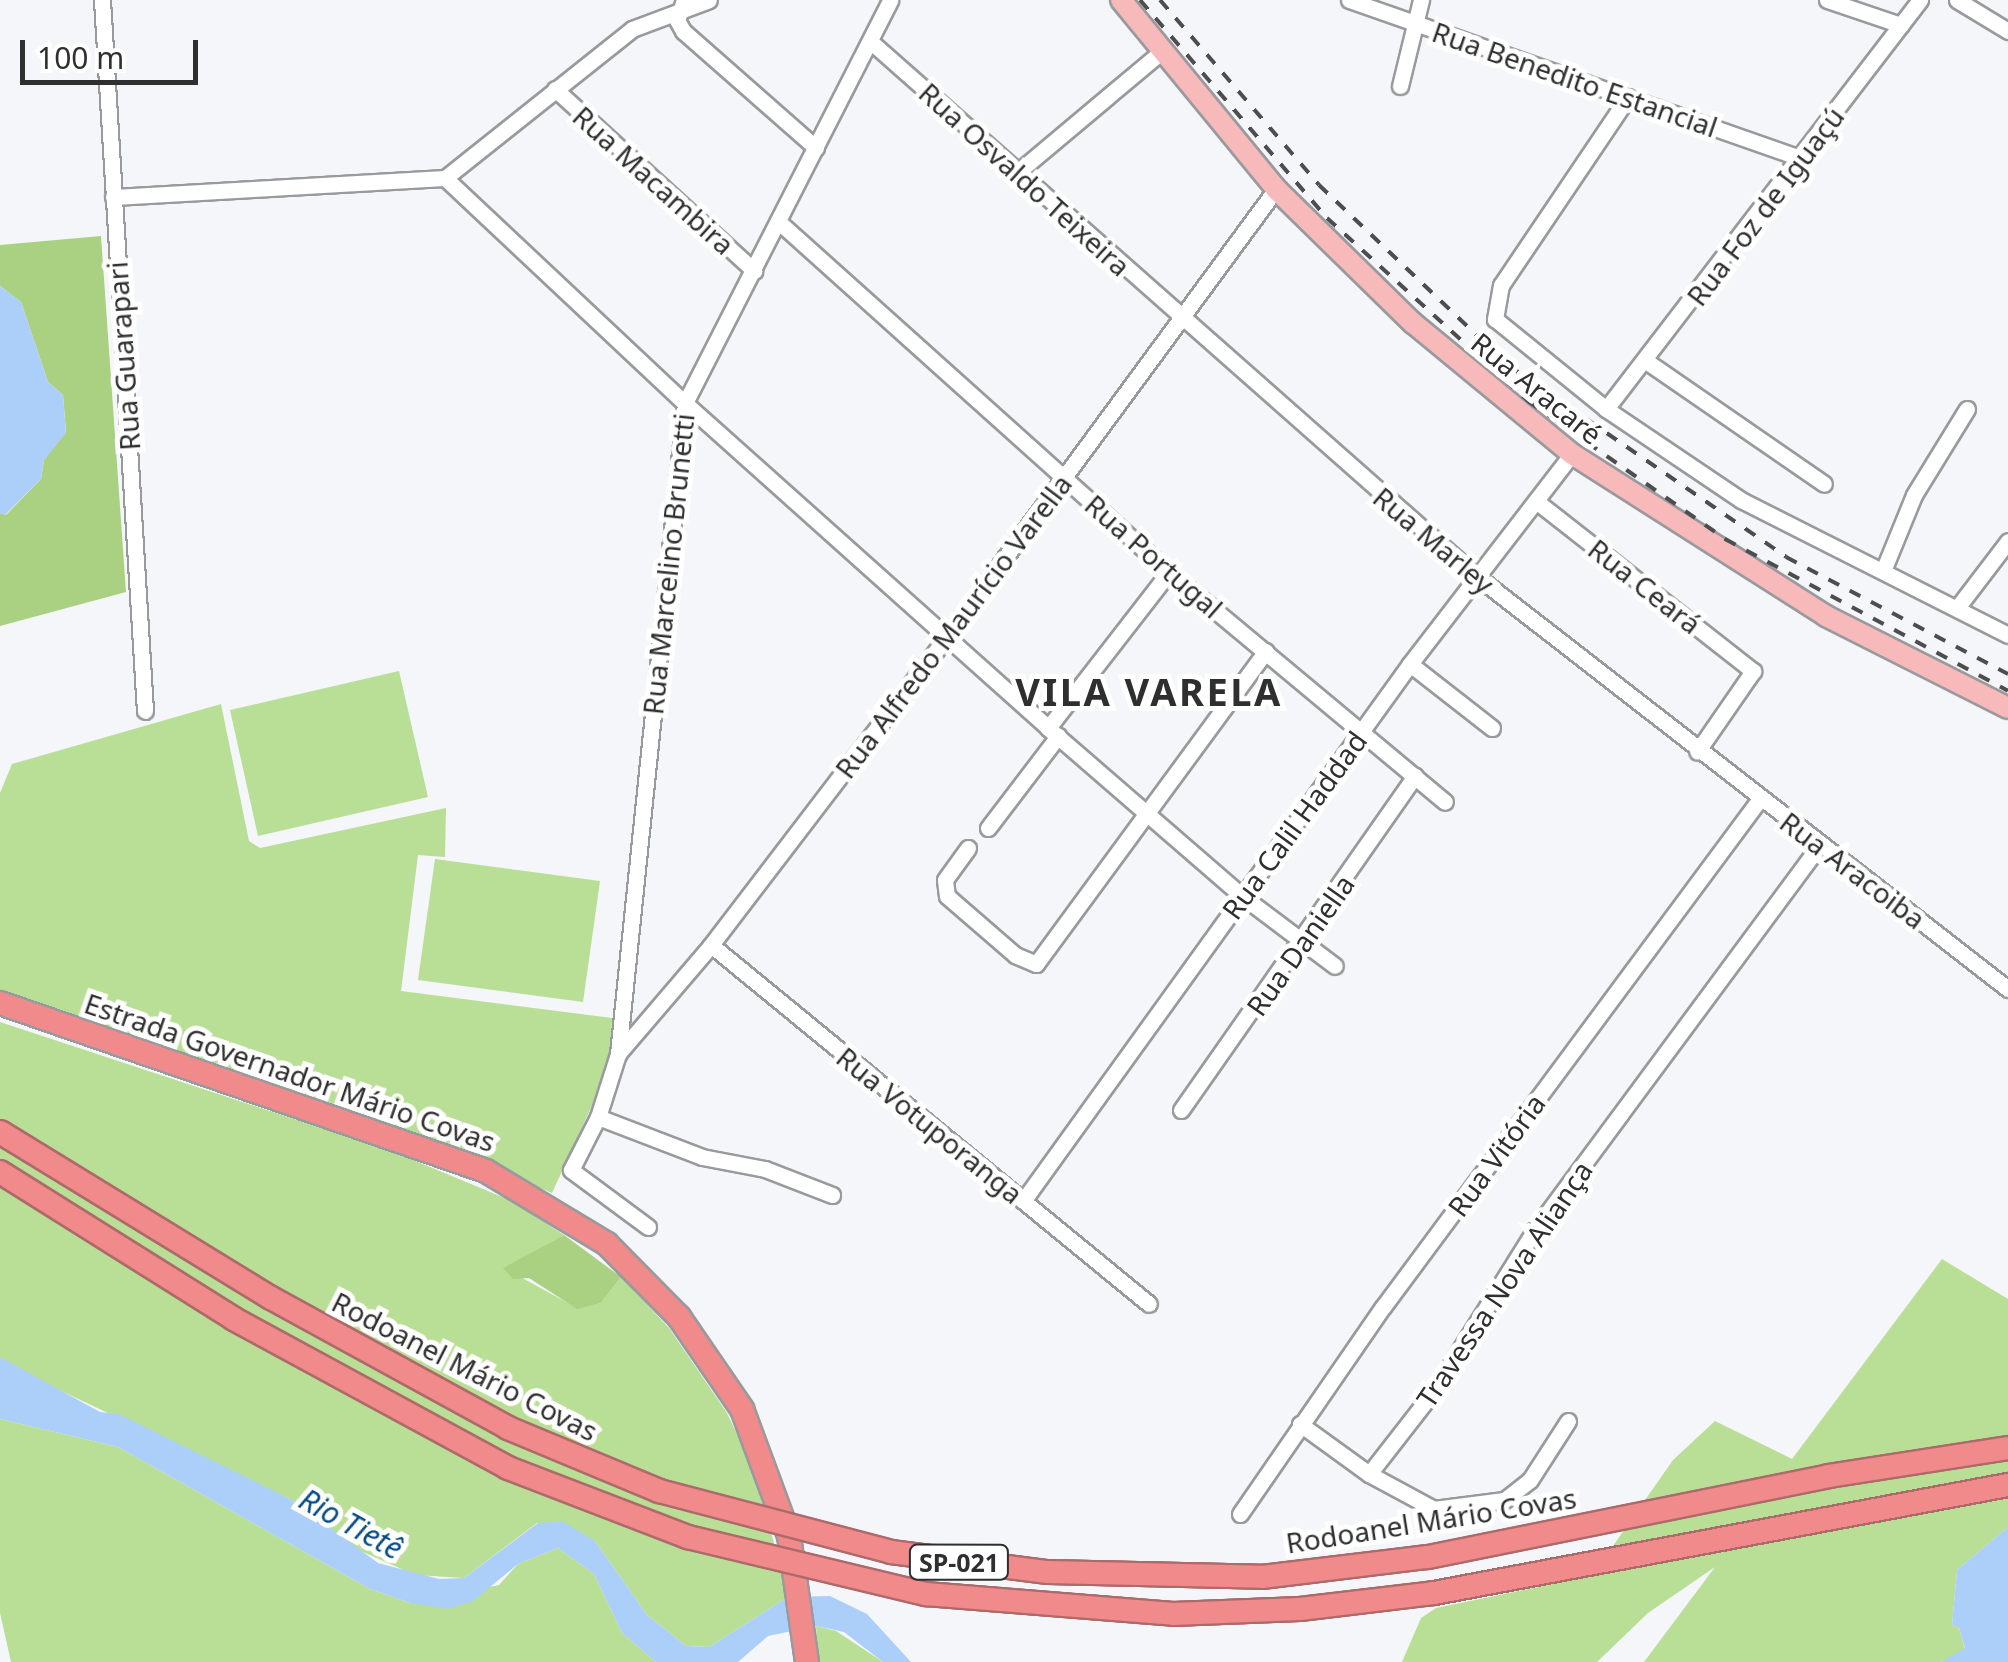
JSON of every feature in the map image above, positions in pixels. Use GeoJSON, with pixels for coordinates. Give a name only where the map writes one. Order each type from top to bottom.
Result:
{"type":"FeatureCollection","features":[{"type":"Feature","properties":{"kind":"highway","name":"Estrada Governador Mário Covas"},"geometry":{"type":"LineString","coordinates":[[0,1003],[429,1149],[513,1184],[583,1226],[656,1290],[730,1386],[762,1451],[789,1536],[807,1662]]}},
{"type":"Feature","properties":{"kind":"highway","name":"Rodoanel Mário Covas"},"geometry":{"type":"LineString","coordinates":[[0,1132],[270,1298],[526,1436],[660,1492],[908,1554],[1048,1572],[1262,1577],[1428,1556],[1829,1476],[2008,1448]]}},
{"type":"Feature","properties":{"kind":"highway","name":"SP-021"},"geometry":{"type":"LineString","coordinates":[[0,1172],[234,1319],[508,1468],[688,1537],[926,1594],[1173,1614],[1300,1609],[1434,1592],[2008,1484]]}},
{"type":"Feature","properties":{"kind":"main road","name":"Rua Aracaré"},"geometry":{"type":"LineString","coordinates":[[1121,0],[1276,189],[1413,323],[1572,454],[1826,616],[2008,708]]}},
{"type":"Feature","properties":{"kind":"street","name":"Rua Guarapari"},"geometry":{"type":"LineString","coordinates":[[102,0],[146,712]]}},
{"type":"Feature","properties":{"kind":"street"},"geometry":{"type":"LineString","coordinates":[[113,197],[444,178],[632,29],[682,4],[709,0]]}},
{"type":"Feature","properties":{"kind":"street","name":"Rua Marcelino Brunetti"},"geometry":{"type":"LineString","coordinates":[[648,1226],[575,1178],[572,1166],[598,1117],[618,1054],[684,403],[780,223],[890,0]]}},
{"type":"Feature","properties":{"kind":"street","name":"Rua Benedito Estancial"},"geometry":{"type":"LineString","coordinates":[[1348,0],[1801,158]]}},
{"type":"Feature","properties":{"kind":"street"},"geometry":{"type":"LineString","coordinates":[[1400,86],[1421,0]]}},
{"type":"Feature","properties":{"kind":"street"},"geometry":{"type":"LineString","coordinates":[[1827,0],[1901,26]]}},
{"type":"Feature","properties":{"kind":"street","name":"Rua Foz de Iguaçú"},"geometry":{"type":"LineString","coordinates":[[1606,409],[1920,0]]}},
{"type":"Feature","properties":{"kind":"street"},"geometry":{"type":"LineString","coordinates":[[1957,0],[2008,31]]}},
{"type":"Feature","properties":{"kind":"street"},"geometry":{"type":"LineString","coordinates":[[682,4],[683,31],[816,148]]}},
{"type":"Feature","properties":{"kind":"street","name":"Rua Osvaldo Teixeira"},"geometry":{"type":"LineString","coordinates":[[870,42],[1019,171],[1179,318]]}},
{"type":"Feature","properties":{"kind":"street"},"geometry":{"type":"LineString","coordinates":[[1019,171],[1163,50]]}},
{"type":"Feature","properties":{"kind":"street","name":"Rua Macambira"},"geometry":{"type":"LineString","coordinates":[[554,89],[754,271]]}},
{"type":"Feature","properties":{"kind":"street"},"geometry":{"type":"LineString","coordinates":[[1628,97],[1501,285],[1495,320],[1606,409],[1741,500],[2008,635]]}},
{"type":"Feature","properties":{"kind":"street"},"geometry":{"type":"LineString","coordinates":[[444,178],[684,403],[1053,732],[1242,896],[1335,966]]}},
{"type":"Feature","properties":{"kind":"street","name":"Rua Alfredo Maurício Varella"},"geometry":{"type":"LineString","coordinates":[[618,1054],[711,945],[948,635],[1276,189]]}},
{"type":"Feature","properties":{"kind":"street","name":"Rua Portugal"},"geometry":{"type":"LineString","coordinates":[[780,223],[1169,572],[1445,802]]}},
{"type":"Feature","properties":{"kind":"street","name":"Rua Marley"},"geometry":{"type":"LineString","coordinates":[[1179,318],[1475,575],[1696,752]]}},
{"type":"Feature","properties":{"kind":"street"},"geometry":{"type":"LineString","coordinates":[[1646,361],[1824,484]]}},
{"type":"Feature","properties":{"kind":"street"},"geometry":{"type":"LineString","coordinates":[[1883,571],[1914,495],[1967,409]]}},
{"type":"Feature","properties":{"kind":"street","name":"Rua Calil Haddad"},"geometry":{"type":"LineString","coordinates":[[1023,1201],[1475,575],[1572,454]]}},
{"type":"Feature","properties":{"kind":"street","name":"Rua Ceará"},"geometry":{"type":"LineString","coordinates":[[1536,501],[1753,671],[1696,752]]}},
{"type":"Feature","properties":{"kind":"street"},"geometry":{"type":"LineString","coordinates":[[1958,608],[2008,541]]}},
{"type":"Feature","properties":{"kind":"street"},"geometry":{"type":"LineString","coordinates":[[988,828],[1169,572]]}},
{"type":"Feature","properties":{"kind":"street"},"geometry":{"type":"LineString","coordinates":[[968,848],[946,880],[950,899],[1024,962],[1036,964],[1266,651]]}},
{"type":"Feature","properties":{"kind":"street"},"geometry":{"type":"LineString","coordinates":[[1410,664],[1492,728]]}},
{"type":"Feature","properties":{"kind":"street","name":"Rua Aracoiba"},"geometry":{"type":"LineString","coordinates":[[1696,752],[2008,989]]}},
{"type":"Feature","properties":{"kind":"street","name":"Rua Daniella"},"geometry":{"type":"LineString","coordinates":[[1181,1110],[1304,943],[1414,776]]}},
{"type":"Feature","properties":{"kind":"street","name":"Rua Vitória"},"geometry":{"type":"LineString","coordinates":[[1240,1514],[1300,1424],[1758,800]]}},
{"type":"Feature","properties":{"kind":"street","name":"Travessa Nova Aliança"},"geometry":{"type":"LineString","coordinates":[[1369,1474],[1436,1388],[1534,1231],[1818,846]]}},
{"type":"Feature","properties":{"kind":"street","name":"Rua Votuporanga"},"geometry":{"type":"LineString","coordinates":[[711,945],[1149,1304]]}},
{"type":"Feature","properties":{"kind":"street"},"geometry":{"type":"LineString","coordinates":[[598,1117],[702,1157],[765,1169],[832,1195]]}},
{"type":"Feature","properties":{"kind":"street"},"geometry":{"type":"LineString","coordinates":[[1300,1424],[1369,1474],[1434,1509],[1504,1500],[1530,1480],[1568,1421]]}},
{"type":"Feature","properties":{"kind":"green space"},"geometry":{"type":"Polygon","coordinates":[[[101,236],[126,592],[0,626],[0,513],[6,515],[41,479],[44,460],[66,432],[63,395],[48,382],[21,302],[0,286],[0,245],[101,236]]]}},
{"type":"Feature","properties":{"kind":"green space"},"geometry":{"type":"Polygon","coordinates":[[[399,671],[428,797],[258,836],[230,710],[399,671]]]}},
{"type":"Feature","properties":{"kind":"green space"},"geometry":{"type":"Polygon","coordinates":[[[221,704],[249,841],[260,848],[446,808],[445,857],[418,855],[401,991],[612,1018],[611,1064],[552,1193],[420,1135],[0,994],[0,793],[12,764],[221,704]]]}},
{"type":"Feature","properties":{"kind":"green space"},"geometry":{"type":"Polygon","coordinates":[[[435,859],[600,881],[583,1002],[418,980],[435,859]]]}},
{"type":"Feature","properties":{"kind":"green space"},"geometry":{"type":"Polygon","coordinates":[[[0,1022],[394,1152],[512,1201],[564,1235],[504,1268],[577,1308],[601,1303],[621,1277],[669,1328],[727,1413],[756,1474],[788,1597],[709,1647],[686,1646],[647,1615],[595,1541],[537,1523],[464,1578],[415,1575],[345,1544],[292,1500],[17,1370],[0,1357],[0,1022]]]}},
{"type":"Feature","properties":{"kind":"green space"},"geometry":{"type":"Polygon","coordinates":[[[564,1235],[621,1277],[601,1303],[577,1309],[529,1278],[513,1279],[503,1268],[564,1235]]]}},
{"type":"Feature","properties":{"kind":"green space"},"geometry":{"type":"Polygon","coordinates":[[[1942,1259],[2008,1299],[2008,1527],[1957,1570],[1952,1625],[1959,1628],[1965,1649],[1941,1662],[1644,1662],[1715,1567],[1648,1613],[1597,1662],[1402,1662],[1421,1618],[1436,1608],[1592,1576],[1673,1460],[1715,1421],[1792,1459],[1942,1259]]]}},
{"type":"Feature","properties":{"kind":"green space"},"geometry":{"type":"Polygon","coordinates":[[[0,1419],[118,1447],[370,1589],[410,1603],[499,1585],[518,1564],[558,1548],[594,1574],[622,1633],[656,1662],[11,1662],[0,1613],[0,1419]]]}},
{"type":"Feature","properties":{"kind":"green space"},"geometry":{"type":"Polygon","coordinates":[[[816,1626],[836,1631],[883,1662],[818,1662],[816,1626]]]}},
{"type":"Feature","properties":{"kind":"water"},"geometry":{"type":"Polygon","coordinates":[[[0,286],[21,302],[48,382],[63,395],[66,433],[44,460],[41,479],[5,515],[0,513],[0,286]]]}},
{"type":"Feature","properties":{"kind":"water"},"geometry":{"type":"Polygon","coordinates":[[[0,1357],[100,1412],[119,1414],[292,1500],[378,1563],[439,1579],[464,1578],[538,1523],[562,1521],[595,1541],[647,1615],[686,1646],[709,1647],[788,1597],[830,1596],[867,1614],[911,1662],[883,1662],[844,1632],[816,1626],[768,1636],[738,1662],[656,1662],[622,1633],[594,1574],[558,1548],[518,1564],[473,1601],[448,1609],[410,1603],[370,1589],[118,1447],[0,1419],[0,1357]]]}},
{"type":"Feature","properties":{"kind":"water"},"geometry":{"type":"Polygon","coordinates":[[[2008,1527],[2008,1662],[1941,1662],[1965,1648],[1959,1628],[1952,1625],[1957,1570],[2008,1527]]]}},
{"type":"Feature","properties":{"kind":"railway"},"geometry":{"type":"LineString","coordinates":[[1140,0],[1327,218],[1528,401],[1725,539],[2008,691]]}},
{"type":"Feature","properties":{"kind":"railway"},"geometry":{"type":"LineString","coordinates":[[1160,0],[1319,185],[1508,365],[1786,557],[2008,674]]}},
{"type":"Feature","properties":{"kind":"district","name":"VILA VARELA"},"geometry":{"type":"Point","coordinates":[1149,692]}},
{"type":"Feature","properties":{"kind":"water label","name":"Rio Tietê"},"geometry":{"type":"Point","coordinates":[351,1524]}}]}
